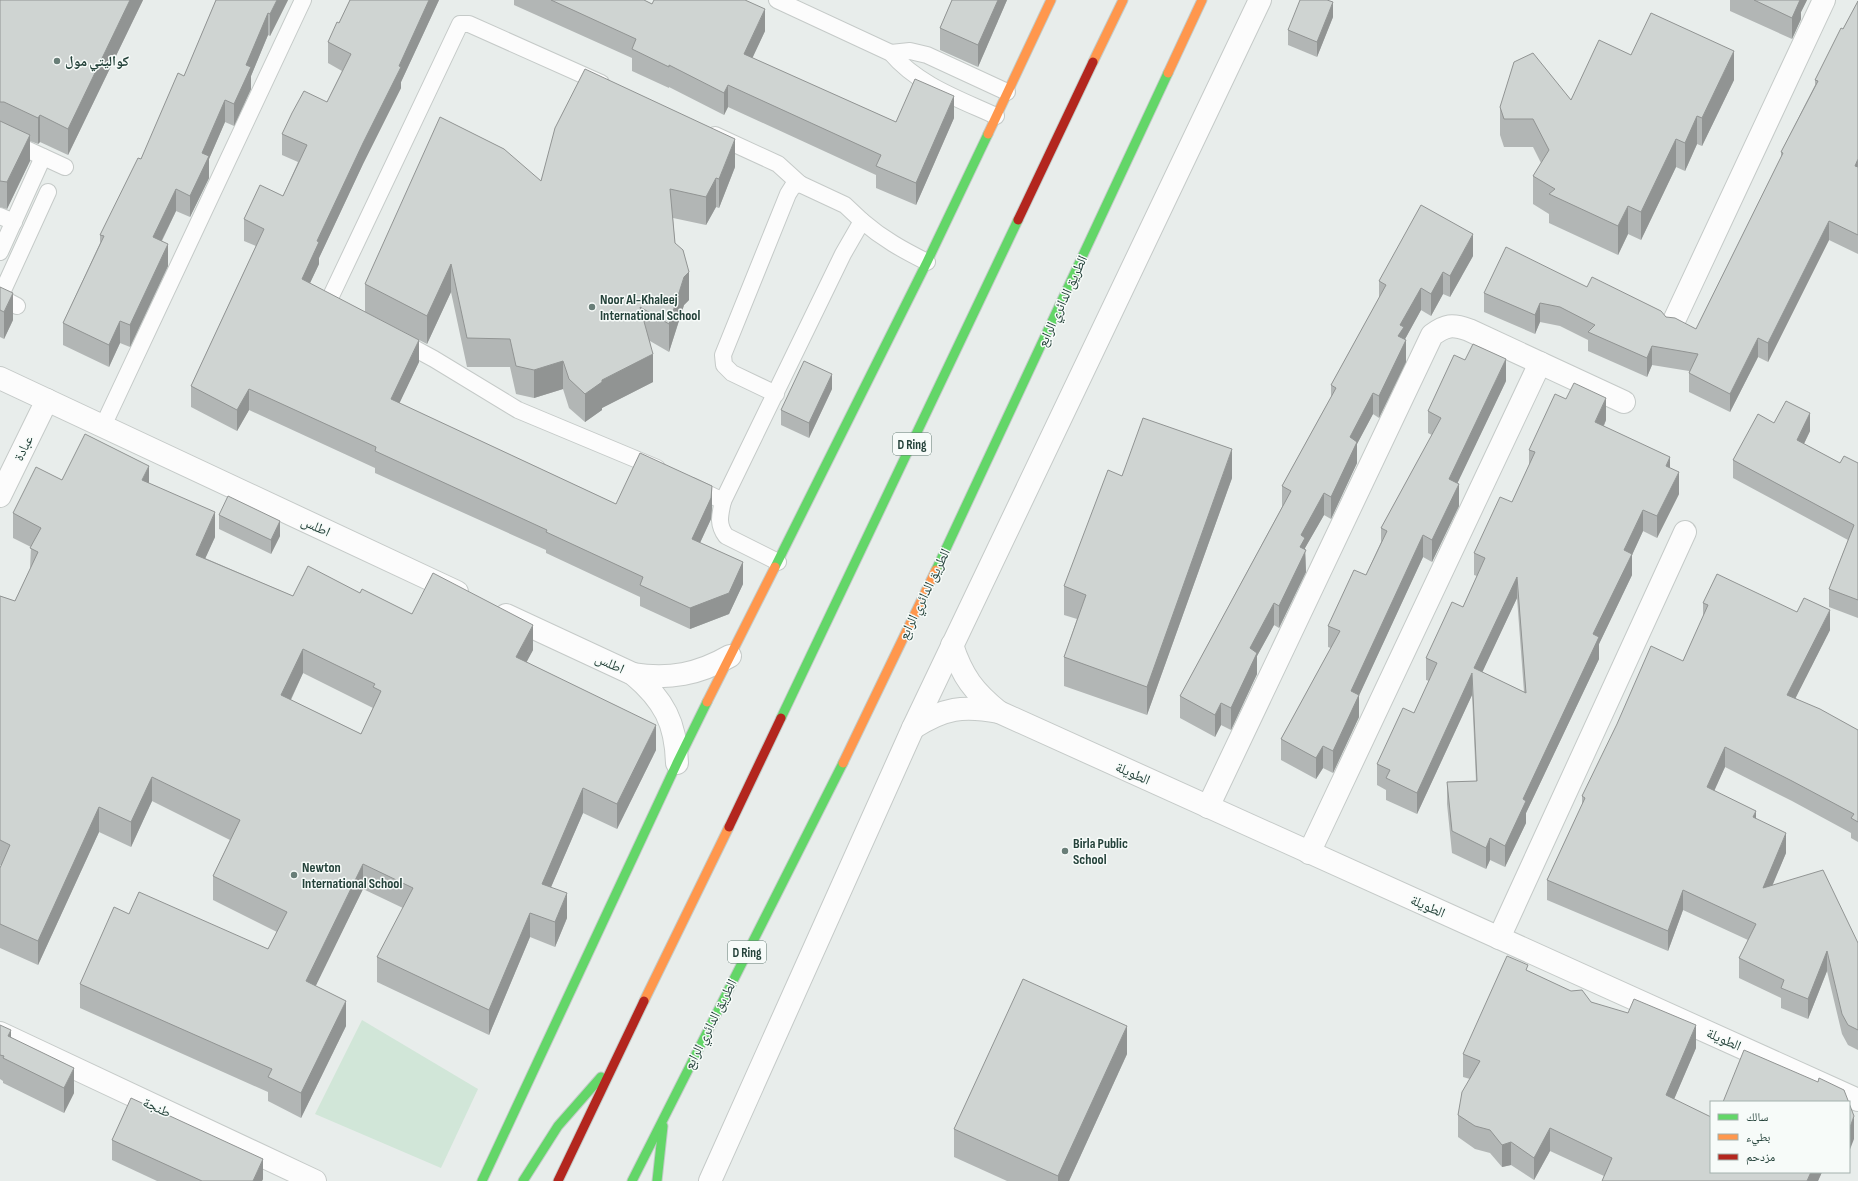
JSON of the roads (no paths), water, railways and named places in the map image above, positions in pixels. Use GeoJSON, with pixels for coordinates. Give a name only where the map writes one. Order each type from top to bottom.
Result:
{"type":"FeatureCollection","features":[{"type":"Feature","properties":{"kind":"main road"},"geometry":{"type":"LineString","coordinates":[[482,1181],[677,763],[927,262],[1051,0]]}},
{"type":"Feature","properties":{"kind":"main road","name":"D Ring"},"geometry":{"type":"LineString","coordinates":[[558,1181],[612,1066],[704,881],[1123,0]]}},
{"type":"Feature","properties":{"kind":"main road","name":"الطريق الدائري الرابع"},"geometry":{"type":"LineString","coordinates":[[632,1181],[663,1116],[831,788],[1033,364],[1202,0]]}},
{"type":"Feature","properties":{"kind":"main road"},"geometry":{"type":"LineString","coordinates":[[523,1181],[558,1125],[584,1094],[612,1066]]}},
{"type":"Feature","properties":{"kind":"main road","name":"D Ring"},"geometry":{"type":"LineString","coordinates":[[657,1181],[662,1154],[663,1116]]}},
{"type":"Feature","properties":{"kind":"street"},"geometry":{"type":"LineString","coordinates":[[710,1181],[952,644],[1260,0]]}},
{"type":"Feature","properties":{"kind":"street"},"geometry":{"type":"LineString","coordinates":[[1672,325],[1824,0]]}},
{"type":"Feature","properties":{"kind":"street"},"geometry":{"type":"LineString","coordinates":[[1208,807],[1432,335],[1443,328],[1456,326],[1469,330],[1624,402]]}},
{"type":"Feature","properties":{"kind":"street"},"geometry":{"type":"LineString","coordinates":[[1309,853],[1540,363]]}},
{"type":"Feature","properties":{"kind":"street","name":"اطلس"},"geometry":{"type":"LineString","coordinates":[[0,378],[633,674],[650,677],[683,675],[710,666],[730,656]]}},
{"type":"Feature","properties":{"kind":"street","name":"عبادة"},"geometry":{"type":"LineString","coordinates":[[0,496],[47,400]]}},
{"type":"Feature","properties":{"kind":"street"},"geometry":{"type":"LineString","coordinates":[[1500,938],[1685,532]]}},
{"type":"Feature","properties":{"kind":"street","name":"الطويلة"},"geometry":{"type":"LineString","coordinates":[[952,644],[958,665],[968,683],[982,699],[999,712],[1858,1100]]}},
{"type":"Feature","properties":{"kind":"street","name":"اطلس"},"geometry":{"type":"LineString","coordinates":[[633,674],[658,698],[667,712],[674,729],[677,746],[677,763]]}},
{"type":"Feature","properties":{"kind":"street","name":"الطويلة"},"geometry":{"type":"LineString","coordinates":[[913,728],[932,716],[954,709],[976,708],[999,712]]}},
{"type":"Feature","properties":{"kind":"street","name":"طنجة"},"geometry":{"type":"LineString","coordinates":[[0,1033],[315,1181]]}},
{"type":"Feature","properties":{"kind":"lane"},"geometry":{"type":"LineString","coordinates":[[103,426],[303,0]]}},
{"type":"Feature","properties":{"kind":"lane"},"geometry":{"type":"LineString","coordinates":[[777,0],[891,53],[902,67],[916,78],[996,116]]}},
{"type":"Feature","properties":{"kind":"lane"},"geometry":{"type":"LineString","coordinates":[[353,316],[331,304],[331,296],[460,24],[469,24],[611,88]]}},
{"type":"Feature","properties":{"kind":"lane"},"geometry":{"type":"LineString","coordinates":[[891,53],[910,51],[927,55],[1007,92]]}},
{"type":"Feature","properties":{"kind":"lane"},"geometry":{"type":"LineString","coordinates":[[704,130],[778,164],[800,184],[845,205],[880,237],[898,248],[927,262]]}},
{"type":"Feature","properties":{"kind":"lane"},"geometry":{"type":"LineString","coordinates":[[0,137],[65,167]]}},
{"type":"Feature","properties":{"kind":"lane"},"geometry":{"type":"LineString","coordinates":[[0,252],[7,219],[43,157]]}},
{"type":"Feature","properties":{"kind":"lane"},"geometry":{"type":"LineString","coordinates":[[776,394],[732,373],[724,365],[723,355],[788,194],[793,186],[800,184]]}},
{"type":"Feature","properties":{"kind":"lane"},"geometry":{"type":"LineString","coordinates":[[17,306],[0,297],[48,192]]}},
{"type":"Feature","properties":{"kind":"lane"},"geometry":{"type":"LineString","coordinates":[[778,562],[726,536],[719,522],[723,501],[843,254],[862,221]]}},
{"type":"Feature","properties":{"kind":"lane"},"geometry":{"type":"LineString","coordinates":[[387,334],[434,358],[518,410],[674,477],[723,501]]}},
{"type":"Feature","properties":{"kind":"place","name":"كواليتي مول"},"geometry":{"type":"Point","coordinates":[57,61]}},
{"type":"Feature","properties":{"kind":"place","name":"Noor Al-Khaleej International School"},"geometry":{"type":"Point","coordinates":[592,307]}},
{"type":"Feature","properties":{"kind":"place","name":"Birla Public School"},"geometry":{"type":"Point","coordinates":[1065,851]}},
{"type":"Feature","properties":{"kind":"place","name":"Newton International School"},"geometry":{"type":"Point","coordinates":[294,875]}}]}
